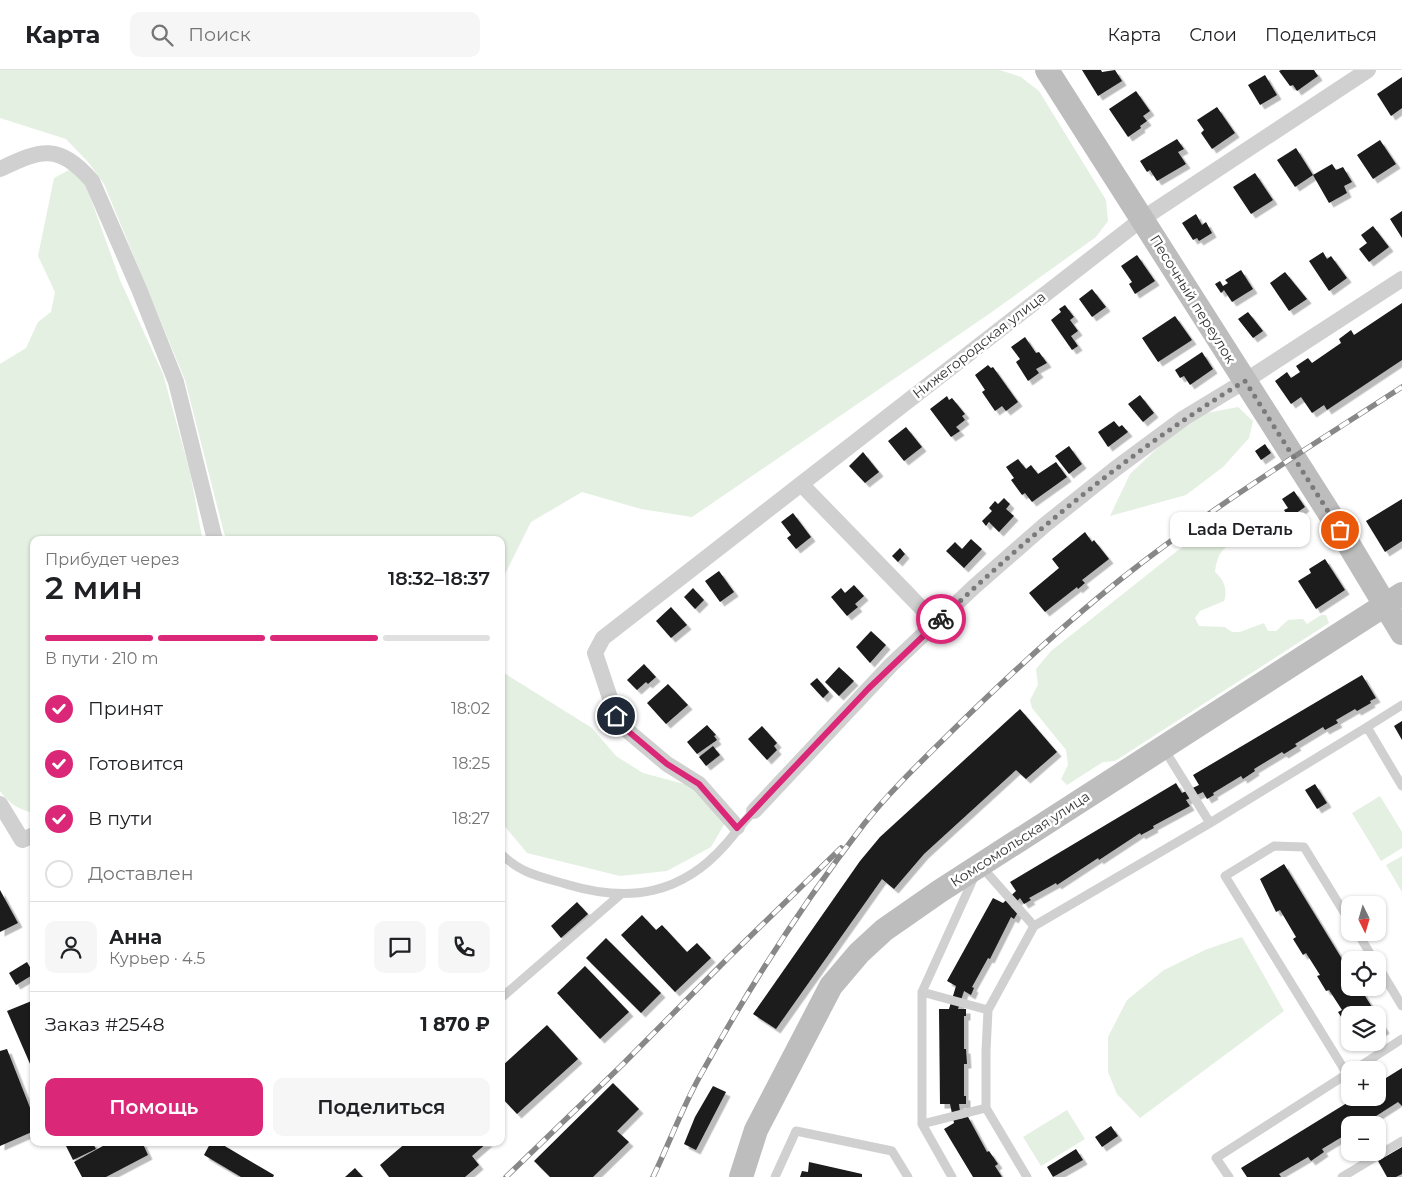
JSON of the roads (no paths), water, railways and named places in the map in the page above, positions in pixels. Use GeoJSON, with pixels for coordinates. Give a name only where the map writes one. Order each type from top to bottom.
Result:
{"type":"FeatureCollection","features":[{"type":"Feature","properties":{"kind":"street","name":"Песочный переулок"},"geometry":{"type":"LineString","coordinates":[[1047,70],[1245,381],[1394,599],[1402,633]]}},
{"type":"Feature","properties":{"kind":"street","name":"Нижегородская улица"},"geometry":{"type":"LineString","coordinates":[[737,828],[699,784],[667,764],[629,732],[616,716],[595,653],[603,638],[1142,219],[1368,70]]}},
{"type":"Feature","properties":{"kind":"street"},"geometry":{"type":"LineString","coordinates":[[0,168],[29,155],[47,153],[65,156],[79,166],[92,180],[140,289],[176,382],[214,536]]}},
{"type":"Feature","properties":{"kind":"street"},"geometry":{"type":"LineString","coordinates":[[754,811],[839,718],[936,623],[1046,524],[1115,469],[1184,418],[1245,381],[1402,279]]}},
{"type":"Feature","properties":{"kind":"street"},"geometry":{"type":"LineString","coordinates":[[801,484],[936,623]]}},
{"type":"Feature","properties":{"kind":"street","name":"Комсомольская улица"},"geometry":{"type":"LineString","coordinates":[[741,1177],[746,1153],[768,1103],[824,996],[838,975],[884,930],[980,865],[1394,599]]}},
{"type":"Feature","properties":{"kind":"street"},"geometry":{"type":"LineString","coordinates":[[0,804],[22,840],[30,837]]}},
{"type":"Feature","properties":{"kind":"lane"},"geometry":{"type":"LineString","coordinates":[[1028,1177],[986,1108],[988,1010],[1034,926],[1210,823],[1402,706]]}},
{"type":"Feature","properties":{"kind":"lane"},"geometry":{"type":"LineString","coordinates":[[1367,727],[1402,786]]}},
{"type":"Feature","properties":{"kind":"lane"},"geometry":{"type":"LineString","coordinates":[[1163,747],[1210,823]]}},
{"type":"Feature","properties":{"kind":"lane"},"geometry":{"type":"LineString","coordinates":[[505,858],[517,868],[530,874],[577,887],[621,894],[640,894],[678,882],[708,861],[725,845],[737,828],[754,811]]}},
{"type":"Feature","properties":{"kind":"lane"},"geometry":{"type":"LineString","coordinates":[[1341,907],[1304,847],[1274,846],[1224,876],[1343,1061]]}},
{"type":"Feature","properties":{"kind":"lane"},"geometry":{"type":"LineString","coordinates":[[952,1177],[922,1124],[922,992],[980,865],[1034,926]]}},
{"type":"Feature","properties":{"kind":"lane"},"geometry":{"type":"LineString","coordinates":[[505,995],[621,894]]}},
{"type":"Feature","properties":{"kind":"lane"},"geometry":{"type":"LineString","coordinates":[[1386,979],[1402,1006]]}},
{"type":"Feature","properties":{"kind":"lane"},"geometry":{"type":"LineString","coordinates":[[922,992],[988,1010]]}},
{"type":"Feature","properties":{"kind":"lane"},"geometry":{"type":"LineString","coordinates":[[1367,1061],[1402,1039]]}},
{"type":"Feature","properties":{"kind":"lane"},"geometry":{"type":"LineString","coordinates":[[1229,1177],[1216,1158],[1341,1078]]}},
{"type":"Feature","properties":{"kind":"lane"},"geometry":{"type":"LineString","coordinates":[[922,1124],[986,1108]]}},
{"type":"Feature","properties":{"kind":"lane"},"geometry":{"type":"LineString","coordinates":[[775,1177],[796,1131],[892,1151],[908,1177]]}},
{"type":"Feature","properties":{"kind":"lane"},"geometry":{"type":"LineString","coordinates":[[1342,1177],[1402,1141]]}},
{"type":"Feature","properties":{"kind":"railway"},"geometry":{"type":"LineString","coordinates":[[653,1177],[693,1088],[757,979],[819,884],[864,824],[895,788],[1014,672],[1077,615],[1121,579],[1154,553],[1224,504],[1402,387]]}},
{"type":"Feature","properties":{"kind":"railway"},"geometry":{"type":"LineString","coordinates":[[506,1177],[841,848]]}},
{"type":"Feature","properties":{"kind":"place","name":"Lada Dеталь"},"geometry":{"type":"Point","coordinates":[1340,530]}}]}
